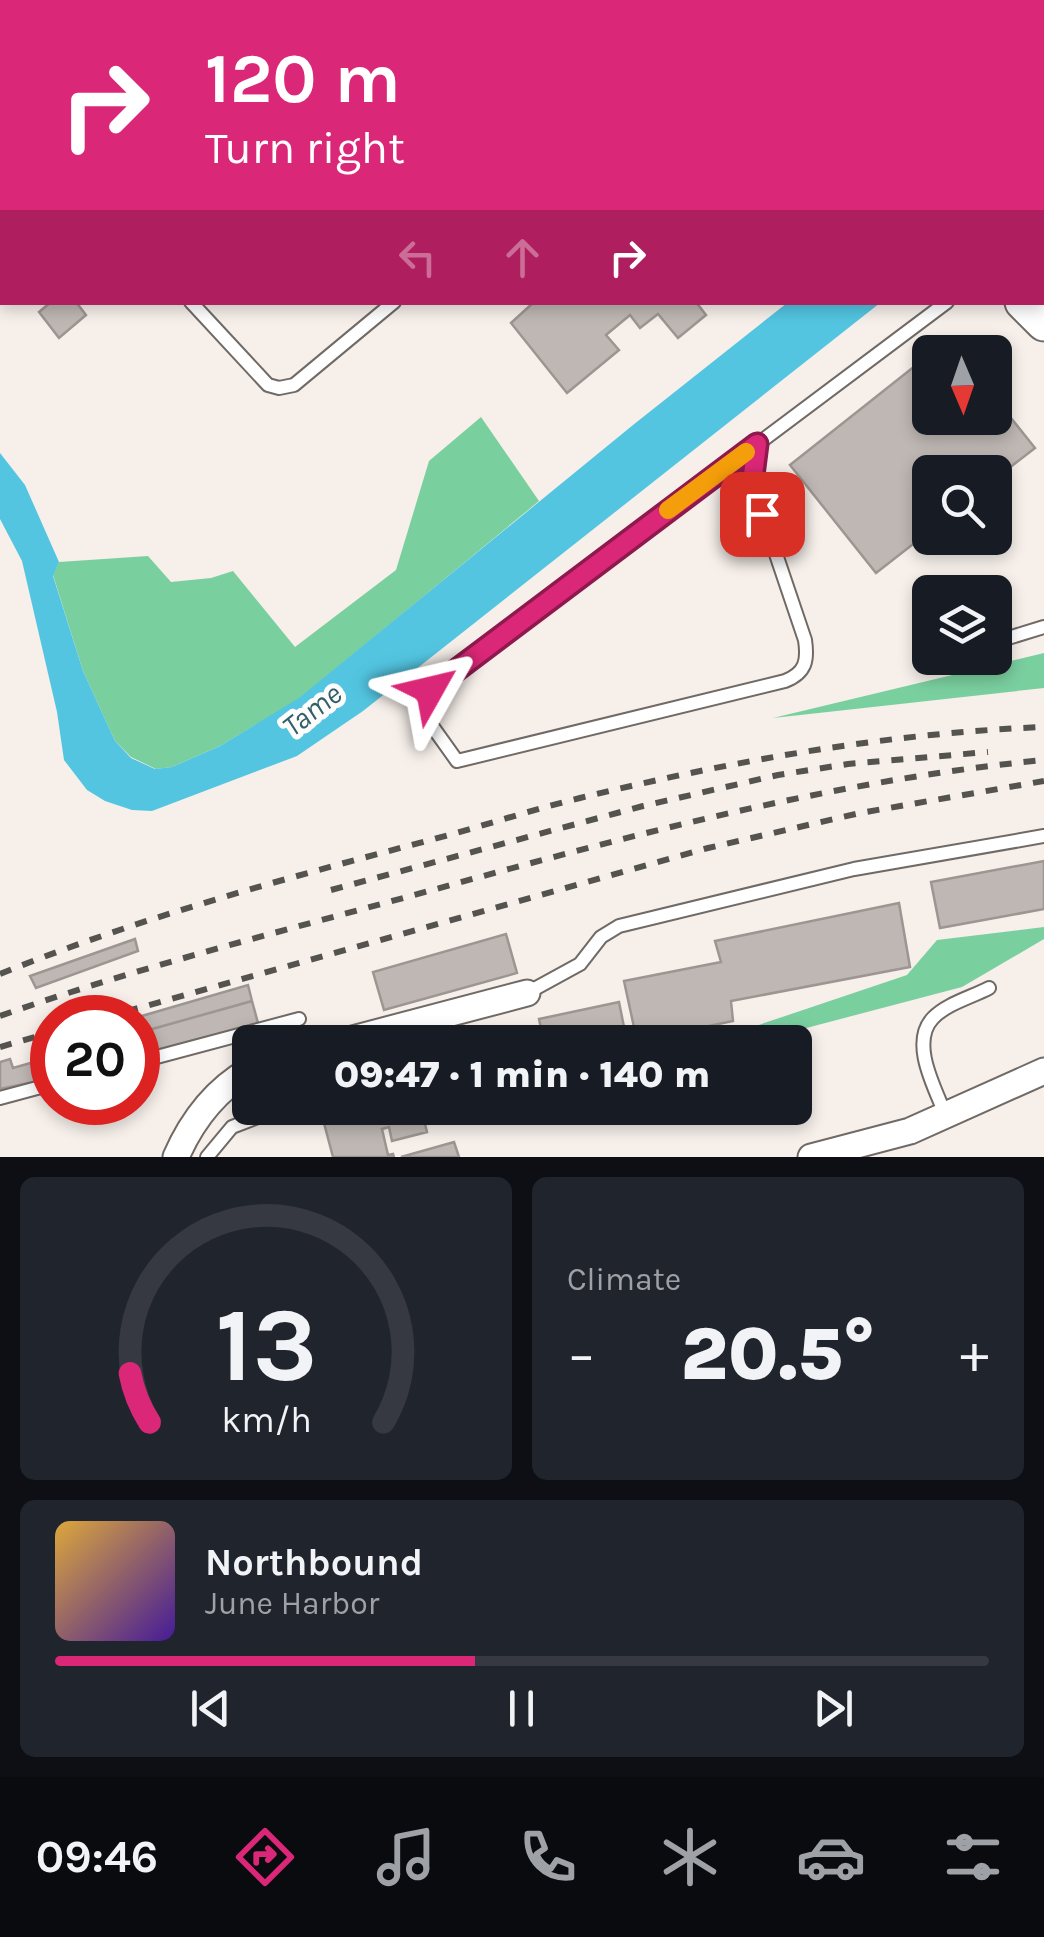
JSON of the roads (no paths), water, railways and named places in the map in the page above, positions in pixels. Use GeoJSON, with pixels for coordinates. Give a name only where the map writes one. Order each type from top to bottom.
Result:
{"type":"FeatureCollection","features":[{"type":"Feature","properties":{"kind":"street"},"geometry":{"type":"LineString","coordinates":[[1026,305],[1044,323]]}},
{"type":"Feature","properties":{"kind":"street"},"geometry":{"type":"LineString","coordinates":[[407,1025],[527,994]]}},
{"type":"Feature","properties":{"kind":"street"},"geometry":{"type":"LineString","coordinates":[[811,1157],[872,1149],[1044,1071]]}},
{"type":"Feature","properties":{"kind":"street"},"geometry":{"type":"LineString","coordinates":[[176,1157],[199,1113],[232,1080]]}},
{"type":"Feature","properties":{"kind":"lane"},"geometry":{"type":"LineString","coordinates":[[194,305],[268,385],[279,388],[294,385],[390,305]]}},
{"type":"Feature","properties":{"kind":"lane"},"geometry":{"type":"LineString","coordinates":[[757,444],[752,483],[805,640],[808,657],[804,669],[785,681],[456,761],[427,719],[430,690],[757,444],[944,305]]}},
{"type":"Feature","properties":{"kind":"lane"},"geometry":{"type":"LineString","coordinates":[[1012,637],[1044,627]]}},
{"type":"Feature","properties":{"kind":"lane"},"geometry":{"type":"LineString","coordinates":[[527,994],[580,964],[601,937],[619,926],[854,870],[1044,836]]}},
{"type":"Feature","properties":{"kind":"lane"},"geometry":{"type":"LineString","coordinates":[[946,1116],[925,1058],[927,1028],[939,1013],[989,988]]}},
{"type":"Feature","properties":{"kind":"lane"},"geometry":{"type":"LineString","coordinates":[[160,1056],[299,1020]]}},
{"type":"Feature","properties":{"kind":"lane"},"geometry":{"type":"LineString","coordinates":[[0,1098],[30,1090]]}},
{"type":"Feature","properties":{"kind":"lane"},"geometry":{"type":"LineString","coordinates":[[207,1157],[235,1125]]}},
{"type":"Feature","properties":{"kind":"water","name":"Tame"},"geometry":{"type":"Polygon","coordinates":[[[784,305],[877,305],[363,711],[297,756],[152,811],[132,810],[105,801],[87,790],[64,760],[57,712],[22,561],[0,519],[0,453],[25,485],[59,562],[53,576],[83,671],[115,741],[131,758],[155,769],[172,767],[220,746],[299,698],[784,305]]]}},
{"type":"Feature","properties":{"kind":"railway"},"geometry":{"type":"LineString","coordinates":[[0,974],[215,900],[580,798],[810,751],[927,735],[1044,727]]}},
{"type":"Feature","properties":{"kind":"railway"},"geometry":{"type":"LineString","coordinates":[[331,890],[643,806],[778,775],[848,764],[988,752]]}},
{"type":"Feature","properties":{"kind":"railway"},"geometry":{"type":"LineString","coordinates":[[0,1016],[202,953],[644,834],[882,782],[1044,760]]}},
{"type":"Feature","properties":{"kind":"railway"},"geometry":{"type":"LineString","coordinates":[[160,1002],[708,848],[860,813],[1044,781]]}},
{"type":"Feature","properties":{"kind":"railway"},"geometry":{"type":"LineString","coordinates":[[0,1047],[30,1038]]}}]}
